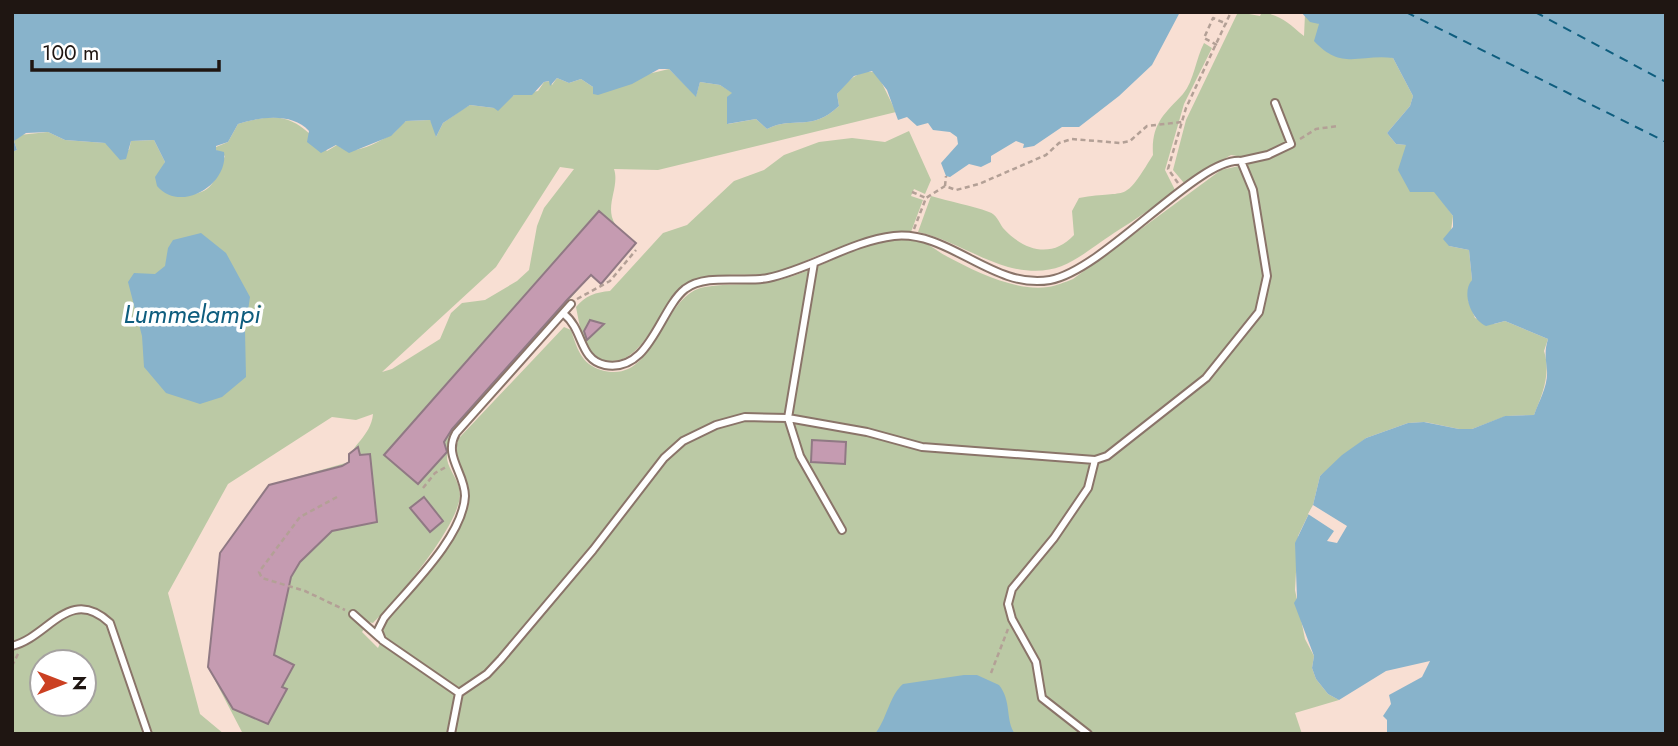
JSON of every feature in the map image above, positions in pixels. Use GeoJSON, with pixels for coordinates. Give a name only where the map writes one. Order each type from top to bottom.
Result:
{"type":"FeatureCollection","features":[{"type":"Feature","properties":{"kind":"lane"},"geometry":{"type":"LineString","coordinates":[[564,314],[577,325],[582,346],[592,358],[603,364],[620,365],[646,345],[678,297],[690,286],[709,281],[766,278],[884,237],[912,236],[929,240],[1000,272],[1030,280],[1049,280],[1067,274],[1135,229],[1182,189],[1220,165],[1268,155],[1291,144],[1275,103]]}},
{"type":"Feature","properties":{"kind":"lane"},"geometry":{"type":"LineString","coordinates":[[451,734],[459,693],[487,674],[502,659],[593,550],[664,458],[682,441],[716,425],[745,417],[788,418],[867,432],[922,447],[1095,460],[1107,456],[1206,378],[1259,312],[1268,276],[1253,190],[1241,161]]}},
{"type":"Feature","properties":{"kind":"lane"},"geometry":{"type":"LineString","coordinates":[[814,263],[788,418],[800,456],[842,530]]}},
{"type":"Feature","properties":{"kind":"lane"},"geometry":{"type":"LineString","coordinates":[[382,640],[378,630],[380,624],[443,547],[460,516],[464,490],[454,463],[452,446],[456,433],[571,304]]}},
{"type":"Feature","properties":{"kind":"lane"},"geometry":{"type":"LineString","coordinates":[[1088,734],[1042,698],[1035,662],[1012,619],[1008,604],[1012,589],[1054,538],[1087,488],[1095,460]]}},
{"type":"Feature","properties":{"kind":"lane"},"geometry":{"type":"LineString","coordinates":[[12,646],[24,643],[67,612],[78,608],[101,615],[110,623],[148,734]]}},
{"type":"Feature","properties":{"kind":"lane"},"geometry":{"type":"LineString","coordinates":[[353,614],[382,640],[459,693]]}},
{"type":"Feature","properties":{"kind":"path"},"geometry":{"type":"LineString","coordinates":[[1182,189],[1168,169],[1182,122],[1231,12]]}},
{"type":"Feature","properties":{"kind":"path"},"geometry":{"type":"LineString","coordinates":[[1218,46],[1204,38],[1213,18],[1227,24]]}},
{"type":"Feature","properties":{"kind":"path"},"geometry":{"type":"LineString","coordinates":[[912,236],[926,198],[945,187],[956,190],[979,184],[1046,155],[1059,143],[1072,139],[1120,143],[1130,141],[1147,126],[1182,122]]}},
{"type":"Feature","properties":{"kind":"path"},"geometry":{"type":"LineString","coordinates":[[1291,144],[1316,129],[1332,130],[1338,126]]}},
{"type":"Feature","properties":{"kind":"path"},"geometry":{"type":"LineString","coordinates":[[945,187],[946,176]]}},
{"type":"Feature","properties":{"kind":"path"},"geometry":{"type":"LineString","coordinates":[[912,192],[926,198]]}},
{"type":"Feature","properties":{"kind":"path"},"geometry":{"type":"LineString","coordinates":[[571,304],[585,293],[610,281],[636,250]]}},
{"type":"Feature","properties":{"kind":"path"},"geometry":{"type":"LineString","coordinates":[[423,488],[435,473],[454,463]]}},
{"type":"Feature","properties":{"kind":"path"},"geometry":{"type":"LineString","coordinates":[[337,497],[300,517],[259,572],[262,578],[288,585],[353,614]]}},
{"type":"Feature","properties":{"kind":"path"},"geometry":{"type":"LineString","coordinates":[[991,674],[1012,619]]}},
{"type":"Feature","properties":{"kind":"green space"},"geometry":{"type":"Polygon","coordinates":[[[1238,12],[1260,16],[1262,12],[1275,16],[1304,36],[1305,14],[1319,24],[1319,30],[1393,58],[1413,96],[1410,106],[1387,133],[1396,144],[1406,145],[1406,151],[1453,216],[1449,246],[1469,250],[1472,280],[1468,300],[1475,318],[1494,324],[1505,321],[1548,339],[1544,351],[1547,367],[1545,383],[1534,415],[1506,416],[1472,429],[1425,422],[1408,423],[1366,438],[1320,476],[1313,505],[1298,536],[1295,590],[1305,639],[1314,656],[1312,668],[1316,679],[1328,694],[1339,700],[1295,713],[1302,734],[243,734],[208,667],[220,553],[269,485],[349,462],[352,451],[368,429],[373,414],[356,420],[332,417],[228,484],[168,593],[200,714],[224,734],[12,734],[12,152],[17,150],[14,141],[19,135],[48,132],[65,140],[105,143],[129,150],[131,141],[154,140],[165,162],[161,173],[172,195],[185,195],[202,192],[213,183],[225,156],[216,150],[216,147],[228,142],[238,124],[254,120],[288,120],[306,131],[327,151],[337,145],[343,149],[356,150],[391,135],[406,121],[430,120],[436,137],[443,123],[470,105],[494,108],[514,95],[538,91],[544,82],[550,81],[552,85],[557,78],[569,83],[581,79],[593,87],[669,69],[696,96],[700,82],[720,85],[733,93],[728,97],[728,124],[756,119],[767,129],[786,123],[811,121],[829,114],[839,106],[837,94],[849,80],[865,72],[877,73],[896,112],[658,170],[614,169],[612,217],[617,227],[636,243],[601,284],[591,275],[452,433],[447,459],[460,490],[457,508],[425,562],[383,612],[373,623],[369,622],[362,632],[378,648],[393,610],[436,561],[463,520],[467,496],[457,457],[459,438],[564,327],[571,330],[575,343],[589,364],[601,370],[620,372],[635,365],[647,353],[678,305],[690,293],[705,287],[765,283],[791,277],[861,248],[897,239],[924,243],[996,279],[1036,288],[1057,285],[1073,279],[1221,170],[1248,164],[1243,157],[1231,155],[1184,183],[1173,170],[1186,120],[1238,12]],[[560,167],[496,267],[382,372],[392,369],[440,339],[451,313],[462,303],[485,300],[517,281],[529,270],[537,226],[544,208],[574,169],[560,167]]]}},
{"type":"Feature","properties":{"kind":"green space"},"geometry":{"type":"Polygon","coordinates":[[[1204,43],[1212,48],[1184,104],[1165,170],[1175,190],[1089,251],[1054,269],[1026,270],[1008,267],[918,232],[931,196],[991,213],[1011,236],[1029,247],[1047,249],[1065,243],[1074,235],[1072,211],[1079,198],[1117,194],[1136,182],[1153,155],[1154,135],[1160,120],[1187,89],[1204,43]]]}},
{"type":"Feature","properties":{"kind":"green space"},"geometry":{"type":"Polygon","coordinates":[[[909,131],[931,180],[925,194],[914,189],[911,196],[923,200],[911,232],[862,240],[780,272],[695,279],[676,292],[634,352],[623,359],[610,361],[594,355],[589,349],[576,307],[591,295],[610,291],[663,233],[687,225],[734,181],[764,170],[784,155],[819,142],[852,138],[885,142],[909,131]]]}},
{"type":"Feature","properties":{"kind":"water"},"geometry":{"type":"Polygon","coordinates":[[[12,12],[1180,12],[1152,65],[1119,96],[1079,127],[1062,127],[1034,146],[1023,148],[1024,144],[1016,141],[991,156],[991,162],[981,167],[969,164],[950,177],[946,176],[941,163],[958,144],[957,137],[950,132],[933,130],[928,123],[917,126],[907,117],[898,120],[887,90],[872,71],[854,76],[837,94],[839,106],[829,114],[811,121],[786,123],[767,129],[756,119],[727,124],[727,97],[732,93],[720,85],[700,82],[696,97],[669,69],[659,69],[632,84],[598,95],[593,94],[593,87],[581,79],[569,83],[557,78],[550,86],[549,81],[544,82],[532,95],[514,95],[498,111],[470,105],[443,123],[436,137],[430,120],[406,121],[391,136],[349,153],[336,145],[321,153],[307,142],[309,131],[294,121],[265,118],[238,124],[228,142],[216,146],[216,150],[224,152],[224,164],[219,175],[201,192],[178,197],[167,194],[157,186],[155,177],[165,162],[154,140],[131,141],[126,159],[120,160],[105,143],[65,140],[48,132],[26,133],[14,141],[17,150],[12,152],[12,12]]]}},
{"type":"Feature","properties":{"kind":"water"},"geometry":{"type":"Polygon","coordinates":[[[1301,12],[1666,12],[1666,734],[1387,734],[1387,720],[1383,716],[1391,704],[1389,695],[1422,677],[1430,661],[1386,671],[1339,700],[1328,694],[1316,679],[1312,668],[1314,656],[1294,603],[1297,598],[1295,543],[1313,505],[1320,476],[1342,455],[1366,438],[1408,423],[1424,422],[1472,429],[1505,416],[1534,415],[1546,382],[1548,339],[1505,321],[1486,326],[1472,312],[1467,291],[1472,280],[1469,250],[1449,246],[1443,239],[1453,227],[1453,216],[1434,192],[1410,192],[1398,170],[1406,145],[1396,144],[1387,133],[1410,106],[1413,96],[1393,58],[1342,59],[1333,56],[1314,41],[1319,24],[1310,22],[1301,12]]]}},
{"type":"Feature","properties":{"kind":"water","name":"Lummelampi"},"geometry":{"type":"Polygon","coordinates":[[[201,233],[226,253],[250,297],[245,331],[246,377],[222,397],[200,404],[166,393],[144,367],[142,336],[128,282],[134,273],[155,274],[165,266],[168,248],[173,240],[201,233]]]}},
{"type":"Feature","properties":{"kind":"water"},"geometry":{"type":"Polygon","coordinates":[[[977,675],[999,685],[1006,697],[1010,723],[1015,734],[875,734],[894,695],[903,684],[977,675]]]}},
{"type":"Feature","properties":{"kind":"pier"},"geometry":{"type":"Polygon","coordinates":[[[1313,505],[1347,526],[1337,543],[1327,541],[1334,531],[1308,514],[1313,505]]]}},
{"type":"Feature","properties":{"kind":"building"},"geometry":{"type":"Polygon","coordinates":[[[599,211],[636,243],[601,284],[591,275],[567,300],[452,429],[444,442],[447,452],[418,484],[384,455],[599,211]]]}},
{"type":"Feature","properties":{"kind":"building"},"geometry":{"type":"Polygon","coordinates":[[[590,320],[604,324],[587,340],[584,331],[590,320]]]}},
{"type":"Feature","properties":{"kind":"building"},"geometry":{"type":"Polygon","coordinates":[[[812,440],[846,442],[845,464],[811,462],[812,440]]]}},
{"type":"Feature","properties":{"kind":"building"},"geometry":{"type":"Polygon","coordinates":[[[358,447],[360,455],[370,454],[377,522],[332,531],[300,562],[291,577],[274,655],[294,665],[282,687],[287,689],[268,724],[233,709],[208,667],[220,553],[269,485],[342,466],[349,462],[349,454],[358,447]]]}},
{"type":"Feature","properties":{"kind":"building"},"geometry":{"type":"Polygon","coordinates":[[[424,497],[443,521],[430,532],[410,508],[424,497]]]}},
{"type":"Feature","properties":{"kind":"ferry route"},"geometry":{"type":"LineString","coordinates":[[1406,12],[1666,142]]}},
{"type":"Feature","properties":{"kind":"ferry route"},"geometry":{"type":"LineString","coordinates":[[1535,12],[1666,82]]}}]}
